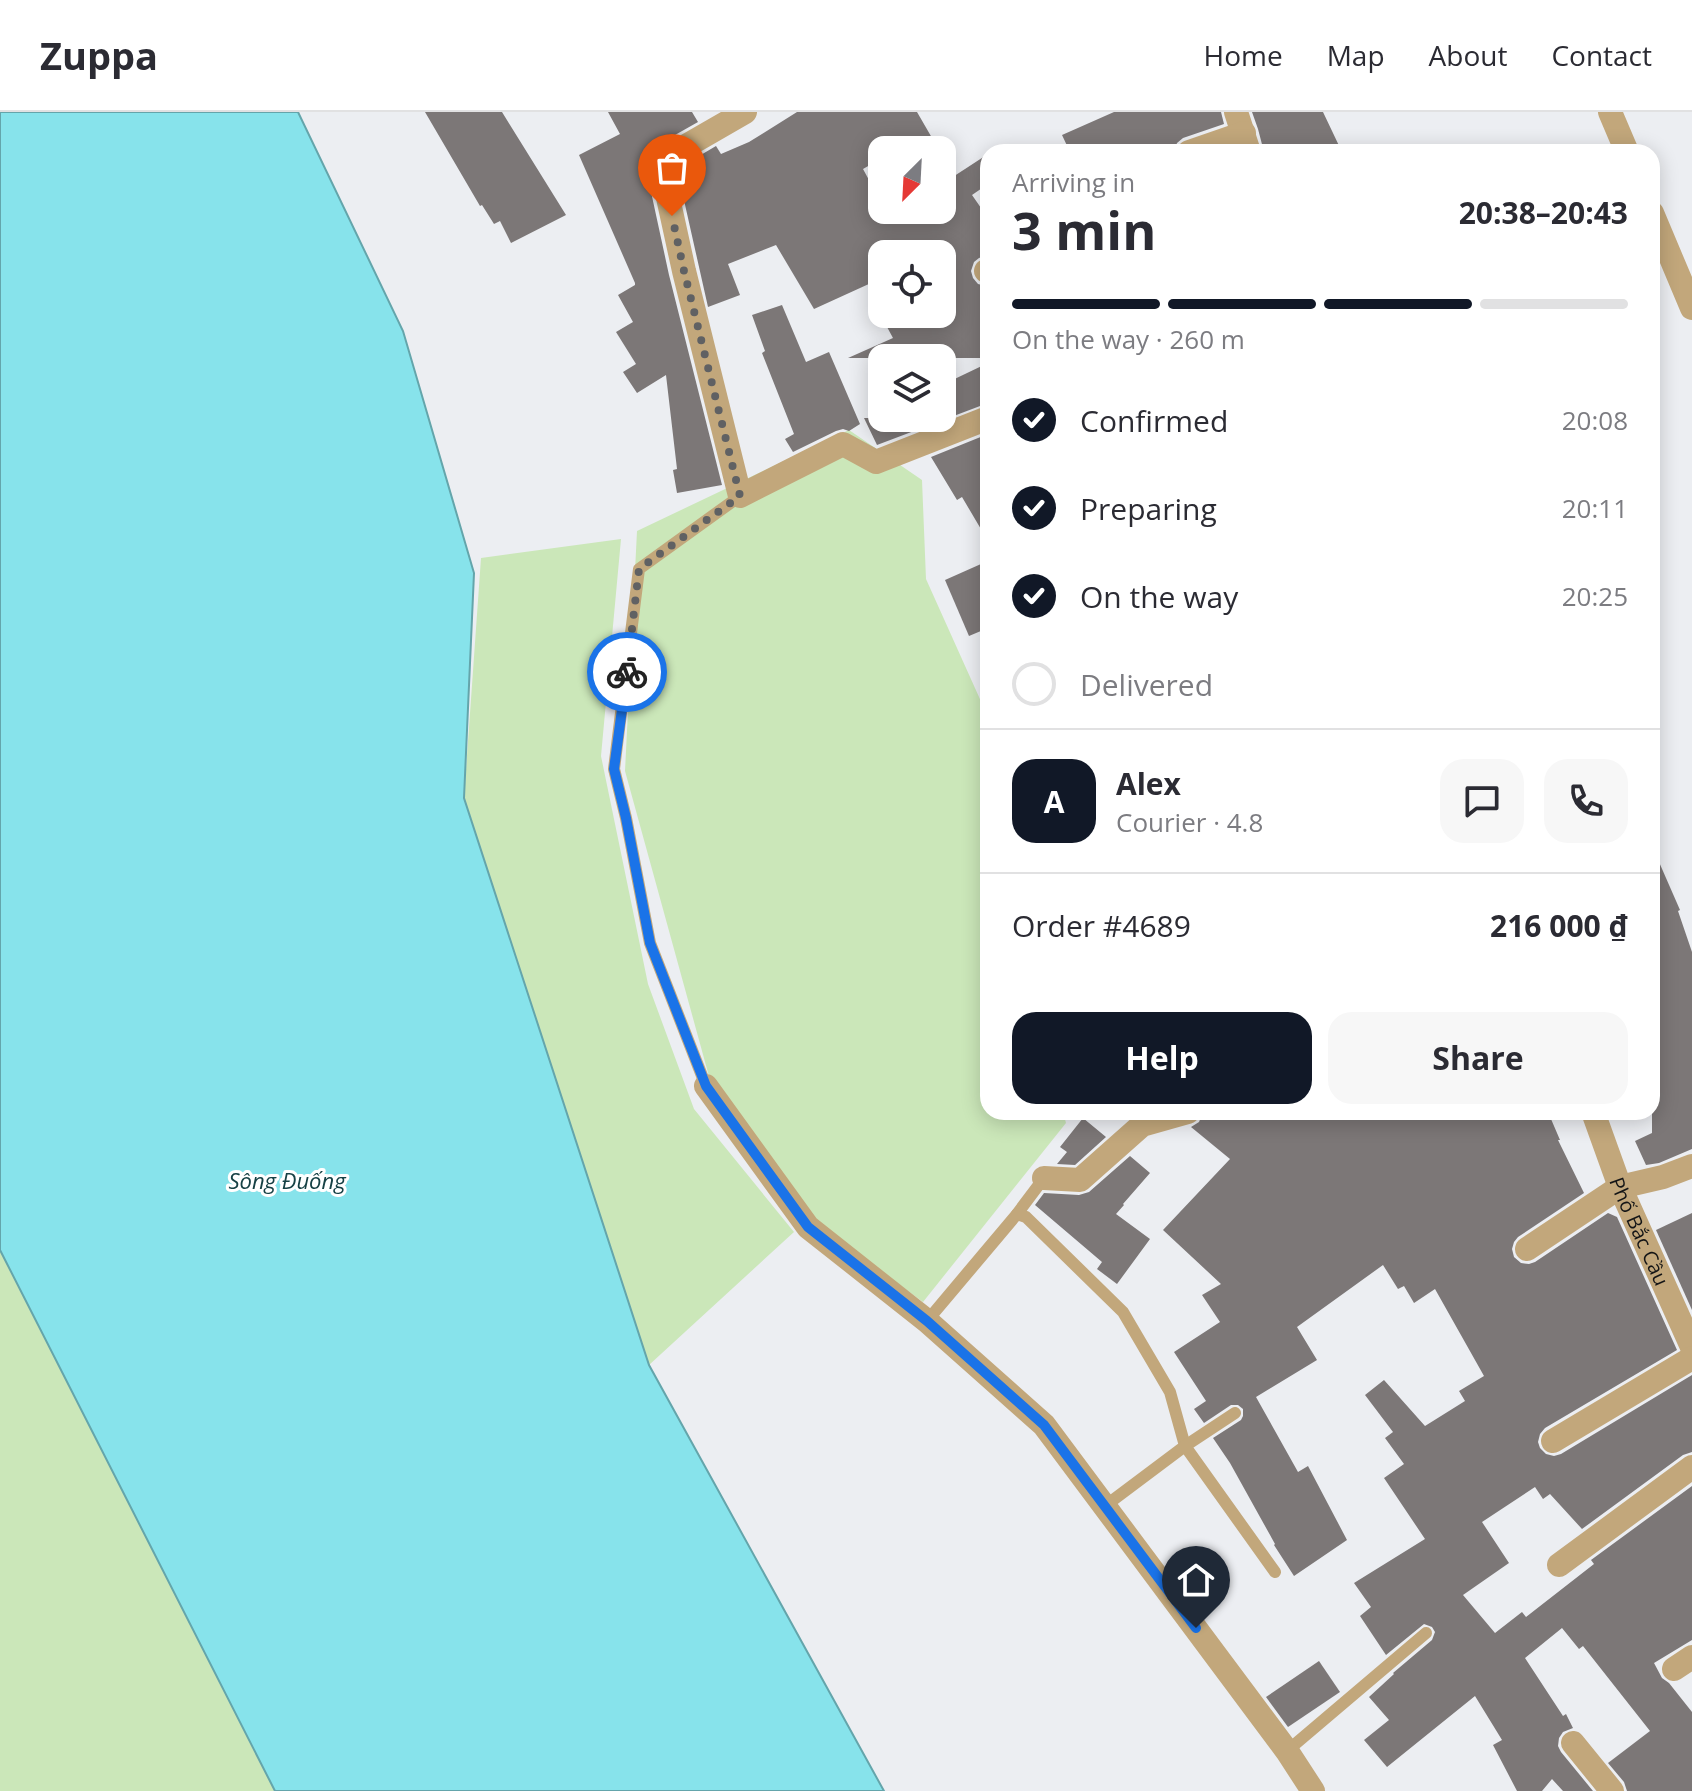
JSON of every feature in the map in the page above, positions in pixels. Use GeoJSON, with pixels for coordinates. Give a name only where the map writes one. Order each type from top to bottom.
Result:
{"type":"FeatureCollection","features":[{"type":"Feature","properties":{"kind":"street"},"geometry":{"type":"LineString","coordinates":[[745,112],[718,119],[660,161],[740,496],[843,444],[876,462],[980,421]]}},
{"type":"Feature","properties":{"kind":"street"},"geometry":{"type":"LineString","coordinates":[[1610,112],[1624,144]]}},
{"type":"Feature","properties":{"kind":"street"},"geometry":{"type":"LineString","coordinates":[[1211,144],[1243,132]]}},
{"type":"Feature","properties":{"kind":"street"},"geometry":{"type":"LineString","coordinates":[[1660,232],[1692,308]]}},
{"type":"Feature","properties":{"kind":"street"},"geometry":{"type":"LineString","coordinates":[[706,1086],[808,1227],[927,1321],[1044,1425],[1287,1751],[1313,1791]]}},
{"type":"Feature","properties":{"kind":"street"},"geometry":{"type":"LineString","coordinates":[[1044,1178],[1080,1180],[1142,1125],[1160,1120]]}},
{"type":"Feature","properties":{"kind":"street","name":"Phố Bắc Cầu"},"geometry":{"type":"LineString","coordinates":[[1596,1120],[1620,1187],[1692,1347]]}},
{"type":"Feature","properties":{"kind":"street"},"geometry":{"type":"LineString","coordinates":[[1527,1249],[1620,1187],[1663,1177],[1692,1166]]}},
{"type":"Feature","properties":{"kind":"street"},"geometry":{"type":"LineString","coordinates":[[1553,1441],[1692,1358]]}},
{"type":"Feature","properties":{"kind":"street"},"geometry":{"type":"LineString","coordinates":[[1559,1565],[1692,1467]]}},
{"type":"Feature","properties":{"kind":"street"},"geometry":{"type":"LineString","coordinates":[[1573,1743],[1612,1791]]}},
{"type":"Feature","properties":{"kind":"lane"},"geometry":{"type":"LineString","coordinates":[[706,1086],[650,943],[614,769],[639,569],[740,496]]}},
{"type":"Feature","properties":{"kind":"lane"},"geometry":{"type":"LineString","coordinates":[[927,1321],[1044,1178]]}},
{"type":"Feature","properties":{"kind":"lane"},"geometry":{"type":"LineString","coordinates":[[1017,1214],[1026,1217],[1123,1312],[1170,1392],[1185,1446],[1275,1572]]}},
{"type":"Feature","properties":{"kind":"lane"},"geometry":{"type":"LineString","coordinates":[[1105,1506],[1235,1413]]}},
{"type":"Feature","properties":{"kind":"lane"},"geometry":{"type":"LineString","coordinates":[[1287,1751],[1426,1633]]}},
{"type":"Feature","properties":{"kind":"green space"},"geometry":{"type":"Polygon","coordinates":[[[849,430],[922,480],[926,579],[980,699],[980,1120],[1065,1120],[1066,1123],[923,1302],[817,1224],[710,1080],[625,771],[637,531],[849,430]]]}},
{"type":"Feature","properties":{"kind":"green space"},"geometry":{"type":"Polygon","coordinates":[[[621,539],[601,756],[648,984],[694,1109],[794,1232],[649,1365],[464,798],[481,558],[621,539]]]}},
{"type":"Feature","properties":{"kind":"green space"},"geometry":{"type":"Polygon","coordinates":[[[0,1250],[275,1791],[0,1791],[0,1250]]]}},
{"type":"Feature","properties":{"kind":"water","name":"Sông Đuống"},"geometry":{"type":"Polygon","coordinates":[[[0,112],[298,112],[403,331],[474,573],[464,798],[649,1365],[884,1791],[275,1791],[0,1250],[0,112]]]}},
{"type":"Feature","properties":{"kind":"building"},"geometry":{"type":"Polygon","coordinates":[[[425,112],[502,112],[566,215],[511,243],[500,221],[494,224],[480,206],[425,112]]]}},
{"type":"Feature","properties":{"kind":"building"},"geometry":{"type":"Polygon","coordinates":[[[608,112],[692,112],[698,122],[652,148],[645,164],[669,275],[722,485],[677,493],[666,375],[637,393],[623,372],[636,364],[616,332],[633,322],[618,295],[635,283],[579,155],[620,134],[608,112]]]}},
{"type":"Feature","properties":{"kind":"building"},"geometry":{"type":"Polygon","coordinates":[[[797,112],[917,112],[931,136],[868,136],[868,166],[863,169],[868,178],[868,224],[956,224],[956,175],[980,159],[980,190],[972,195],[980,206],[980,258],[974,262],[971,271],[980,284],[980,358],[956,358],[956,344],[880,344],[893,338],[888,328],[956,328],[956,240],[868,240],[868,284],[814,309],[776,245],[728,264],[740,295],[708,307],[677,169],[716,146],[721,154],[749,142],[797,112]]]}},
{"type":"Feature","properties":{"kind":"building"},"geometry":{"type":"Polygon","coordinates":[[[1114,112],[1221,112],[1224,124],[1183,138],[1177,144],[1066,144],[1062,135],[1114,112]]]}},
{"type":"Feature","properties":{"kind":"building"},"geometry":{"type":"Polygon","coordinates":[[[1252,112],[1323,112],[1338,144],[1262,144],[1252,112]]]}},
{"type":"Feature","properties":{"kind":"building"},"geometry":{"type":"Polygon","coordinates":[[[782,305],[806,362],[829,352],[860,424],[849,431],[836,431],[793,452],[785,439],[794,434],[762,353],[765,351],[752,315],[782,305]]]}},
{"type":"Feature","properties":{"kind":"building"},"geometry":{"type":"Polygon","coordinates":[[[868,349],[868,358],[848,358],[868,349]]]}},
{"type":"Feature","properties":{"kind":"building"},"geometry":{"type":"Polygon","coordinates":[[[980,367],[980,406],[956,415],[956,378],[980,367]]]}},
{"type":"Feature","properties":{"kind":"building"},"geometry":{"type":"Polygon","coordinates":[[[871,432],[911,432],[877,445],[871,432]]]}},
{"type":"Feature","properties":{"kind":"building"},"geometry":{"type":"Polygon","coordinates":[[[980,437],[980,527],[962,497],[957,500],[931,457],[980,437]]]}},
{"type":"Feature","properties":{"kind":"building"},"geometry":{"type":"Polygon","coordinates":[[[980,564],[980,631],[969,636],[945,580],[980,564]]]}},
{"type":"Feature","properties":{"kind":"building"},"geometry":{"type":"Polygon","coordinates":[[[1660,864],[1680,910],[1692,952],[1692,1149],[1646,1165],[1635,1141],[1652,1133],[1652,1120],[1660,1120],[1660,864]]]}},
{"type":"Feature","properties":{"kind":"building"},"geometry":{"type":"Polygon","coordinates":[[[1081,1120],[1106,1137],[1075,1165],[1057,1164],[1067,1152],[1060,1147],[1081,1120]]]}},
{"type":"Feature","properties":{"kind":"building"},"geometry":{"type":"Polygon","coordinates":[[[1551,1120],[1584,1193],[1518,1237],[1512,1249],[1514,1257],[1521,1263],[1535,1262],[1608,1213],[1617,1217],[1677,1350],[1545,1428],[1538,1442],[1540,1448],[1546,1454],[1561,1454],[1692,1375],[1692,1452],[1683,1455],[1582,1529],[1550,1494],[1543,1499],[1535,1487],[1482,1522],[1509,1563],[1463,1595],[1495,1633],[1522,1612],[1526,1617],[1594,1564],[1591,1560],[1692,1486],[1692,1640],[1654,1663],[1662,1678],[1692,1712],[1692,1791],[1627,1791],[1624,1782],[1608,1763],[1650,1731],[1583,1646],[1579,1649],[1562,1628],[1525,1658],[1563,1716],[1566,1714],[1573,1728],[1563,1732],[1558,1746],[1593,1791],[1563,1791],[1552,1779],[1542,1791],[1517,1791],[1493,1745],[1502,1740],[1475,1696],[1387,1767],[1364,1740],[1389,1720],[1369,1697],[1432,1640],[1435,1632],[1424,1624],[1386,1655],[1360,1616],[1371,1607],[1354,1583],[1425,1539],[1384,1478],[1404,1464],[1385,1438],[1393,1432],[1365,1395],[1384,1380],[1425,1426],[1465,1401],[1459,1391],[1484,1376],[1435,1289],[1414,1303],[1404,1286],[1398,1289],[1383,1265],[1297,1327],[1317,1360],[1256,1397],[1298,1472],[1308,1466],[1347,1540],[1294,1576],[1213,1438],[1241,1420],[1243,1409],[1231,1405],[1204,1423],[1194,1409],[1206,1401],[1174,1352],[1220,1322],[1202,1295],[1221,1284],[1163,1230],[1230,1159],[1191,1127],[1199,1122],[1551,1120]]]}},
{"type":"Feature","properties":{"kind":"building"},"geometry":{"type":"Polygon","coordinates":[[[1130,1156],[1150,1173],[1116,1214],[1150,1239],[1117,1284],[1097,1269],[1102,1262],[1035,1205],[1044,1193],[1079,1195],[1089,1192],[1130,1156]]]}},
{"type":"Feature","properties":{"kind":"building"},"geometry":{"type":"Polygon","coordinates":[[[1692,1213],[1692,1310],[1656,1230],[1692,1213]]]}},
{"type":"Feature","properties":{"kind":"building"},"geometry":{"type":"Polygon","coordinates":[[[1319,1661],[1340,1692],[1288,1727],[1266,1697],[1319,1661]]]}},
{"type":"Feature","properties":{"kind":"way so far"},"geometry":{"type":"LineString","coordinates":[[627,672],[639,569],[740,496],[672,216]]}},
{"type":"Feature","properties":{"kind":"route"},"geometry":{"type":"LineString","coordinates":[[627,672],[614,769],[650,943],[706,1086],[808,1227],[927,1321],[1044,1425],[1196,1628]]}}]}
